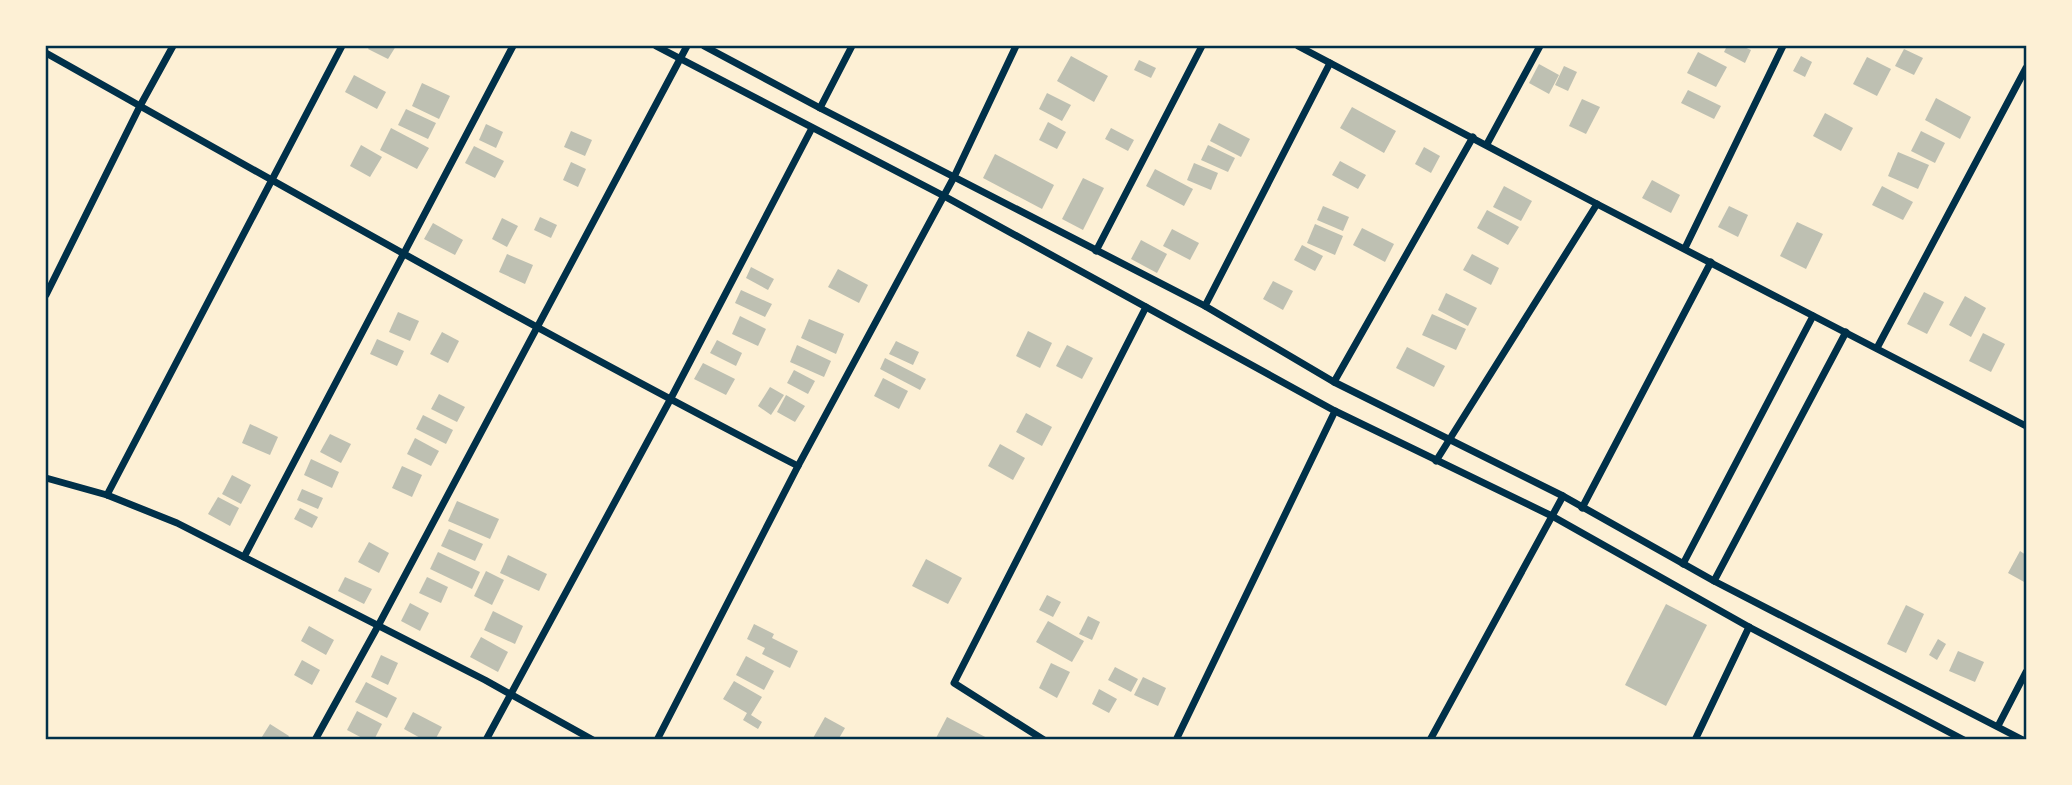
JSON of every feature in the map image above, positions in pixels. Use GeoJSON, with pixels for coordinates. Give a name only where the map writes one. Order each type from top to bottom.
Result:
{"type":"FeatureCollection","features":[{"type":"Feature","properties":{"kind":"street"},"geometry":{"type":"LineString","coordinates":[[46,295],[140,106],[173,46]]}},
{"type":"Feature","properties":{"kind":"street"},"geometry":{"type":"LineString","coordinates":[[107,495],[342,46]]}},
{"type":"Feature","properties":{"kind":"street"},"geometry":{"type":"LineString","coordinates":[[244,557],[513,46]]}},
{"type":"Feature","properties":{"kind":"street"},"geometry":{"type":"LineString","coordinates":[[656,46],[944,196],[1335,411],[1552,516],[1948,736],[1964,740]]}},
{"type":"Feature","properties":{"kind":"street"},"geometry":{"type":"LineString","coordinates":[[315,740],[687,46]]}},
{"type":"Feature","properties":{"kind":"street"},"geometry":{"type":"LineString","coordinates":[[704,46],[1205,306],[1334,382],[1563,496],[1714,581],[2023,740]]}},
{"type":"Feature","properties":{"kind":"street"},"geometry":{"type":"LineString","coordinates":[[820,108],[852,46]]}},
{"type":"Feature","properties":{"kind":"street"},"geometry":{"type":"LineString","coordinates":[[657,740],[798,466],[954,177],[1016,46]]}},
{"type":"Feature","properties":{"kind":"street"},"geometry":{"type":"LineString","coordinates":[[1096,251],[1202,46]]}},
{"type":"Feature","properties":{"kind":"street"},"geometry":{"type":"LineString","coordinates":[[1298,46],[2026,426]]}},
{"type":"Feature","properties":{"kind":"street"},"geometry":{"type":"LineString","coordinates":[[1486,144],[1540,46]]}},
{"type":"Feature","properties":{"kind":"street"},"geometry":{"type":"LineString","coordinates":[[1685,248],[1783,46]]}},
{"type":"Feature","properties":{"kind":"street"},"geometry":{"type":"LineString","coordinates":[[46,53],[402,254],[670,400],[798,466]]}},
{"type":"Feature","properties":{"kind":"street"},"geometry":{"type":"LineString","coordinates":[[1205,306],[1330,63]]}},
{"type":"Feature","properties":{"kind":"street"},"geometry":{"type":"LineString","coordinates":[[1877,348],[2026,68]]}},
{"type":"Feature","properties":{"kind":"street"},"geometry":{"type":"LineString","coordinates":[[486,740],[670,400],[811,128]]}},
{"type":"Feature","properties":{"kind":"street"},"geometry":{"type":"LineString","coordinates":[[1334,382],[1473,137]]}},
{"type":"Feature","properties":{"kind":"street"},"geometry":{"type":"LineString","coordinates":[[1436,461],[1597,204]]}},
{"type":"Feature","properties":{"kind":"street"},"geometry":{"type":"LineString","coordinates":[[1582,508],[1711,262]]}},
{"type":"Feature","properties":{"kind":"street"},"geometry":{"type":"LineString","coordinates":[[1044,740],[954,683],[1146,307]]}},
{"type":"Feature","properties":{"kind":"street"},"geometry":{"type":"LineString","coordinates":[[1683,564],[1813,316]]}},
{"type":"Feature","properties":{"kind":"street"},"geometry":{"type":"LineString","coordinates":[[1714,581],[1846,332]]}},
{"type":"Feature","properties":{"kind":"street"},"geometry":{"type":"LineString","coordinates":[[1176,740],[1335,411]]}},
{"type":"Feature","properties":{"kind":"street"},"geometry":{"type":"LineString","coordinates":[[46,478],[107,495],[177,523],[379,625],[593,740]]}},
{"type":"Feature","properties":{"kind":"street"},"geometry":{"type":"LineString","coordinates":[[1430,740],[1563,496]]}},
{"type":"Feature","properties":{"kind":"street"},"geometry":{"type":"LineString","coordinates":[[1695,740],[1749,627]]}},
{"type":"Feature","properties":{"kind":"street"},"geometry":{"type":"LineString","coordinates":[[1998,726],[2026,672]]}},
{"type":"Feature","properties":{"kind":"building"},"geometry":{"type":"Polygon","coordinates":[[[370,46],[396,46],[388,59],[368,49],[370,46]]]}},
{"type":"Feature","properties":{"kind":"building"},"geometry":{"type":"Polygon","coordinates":[[[1727,46],[1742,46],[1751,50],[1745,63],[1724,52],[1727,46]]]}},
{"type":"Feature","properties":{"kind":"building"},"geometry":{"type":"Polygon","coordinates":[[[1904,49],[1923,58],[1914,75],[1895,66],[1904,49]]]}},
{"type":"Feature","properties":{"kind":"building"},"geometry":{"type":"Polygon","coordinates":[[[1698,52],[1727,67],[1716,87],[1687,73],[1698,52]]]}},
{"type":"Feature","properties":{"kind":"building"},"geometry":{"type":"Polygon","coordinates":[[[1071,56],[1108,76],[1094,102],[1057,81],[1071,56]]]}},
{"type":"Feature","properties":{"kind":"building"},"geometry":{"type":"Polygon","coordinates":[[[1801,56],[1812,62],[1805,77],[1793,71],[1801,56]]]}},
{"type":"Feature","properties":{"kind":"building"},"geometry":{"type":"Polygon","coordinates":[[[1867,57],[1891,69],[1877,96],[1853,84],[1867,57]]]}},
{"type":"Feature","properties":{"kind":"building"},"geometry":{"type":"Polygon","coordinates":[[[1139,60],[1156,68],[1151,78],[1134,70],[1139,60]]]}},
{"type":"Feature","properties":{"kind":"building"},"geometry":{"type":"Polygon","coordinates":[[[1539,64],[1559,75],[1549,94],[1529,83],[1539,64]]]}},
{"type":"Feature","properties":{"kind":"building"},"geometry":{"type":"Polygon","coordinates":[[[1564,66],[1577,72],[1568,91],[1555,85],[1564,66]]]}},
{"type":"Feature","properties":{"kind":"building"},"geometry":{"type":"Polygon","coordinates":[[[354,75],[386,92],[377,109],[345,92],[354,75]]]}},
{"type":"Feature","properties":{"kind":"building"},"geometry":{"type":"Polygon","coordinates":[[[422,83],[450,96],[439,119],[412,106],[422,83]]]}},
{"type":"Feature","properties":{"kind":"building"},"geometry":{"type":"Polygon","coordinates":[[[1688,90],[1721,106],[1714,119],[1681,103],[1688,90]]]}},
{"type":"Feature","properties":{"kind":"building"},"geometry":{"type":"Polygon","coordinates":[[[1047,93],[1071,105],[1062,121],[1039,109],[1047,93]]]}},
{"type":"Feature","properties":{"kind":"building"},"geometry":{"type":"Polygon","coordinates":[[[1936,98],[1971,117],[1960,139],[1925,120],[1936,98]]]}},
{"type":"Feature","properties":{"kind":"building"},"geometry":{"type":"Polygon","coordinates":[[[1582,99],[1600,107],[1586,134],[1569,126],[1582,99]]]}},
{"type":"Feature","properties":{"kind":"building"},"geometry":{"type":"Polygon","coordinates":[[[1352,107],[1396,131],[1384,153],[1340,128],[1352,107]]]}},
{"type":"Feature","properties":{"kind":"building"},"geometry":{"type":"Polygon","coordinates":[[[406,109],[436,123],[428,139],[398,125],[406,109]]]}},
{"type":"Feature","properties":{"kind":"building"},"geometry":{"type":"Polygon","coordinates":[[[1825,113],[1853,128],[1841,151],[1813,136],[1825,113]]]}},
{"type":"Feature","properties":{"kind":"building"},"geometry":{"type":"Polygon","coordinates":[[[1048,122],[1066,132],[1057,149],[1039,140],[1048,122]]]}},
{"type":"Feature","properties":{"kind":"building"},"geometry":{"type":"Polygon","coordinates":[[[1219,123],[1250,139],[1241,157],[1210,141],[1219,123]]]}},
{"type":"Feature","properties":{"kind":"building"},"geometry":{"type":"Polygon","coordinates":[[[486,124],[503,132],[496,148],[479,140],[486,124]]]}},
{"type":"Feature","properties":{"kind":"building"},"geometry":{"type":"Polygon","coordinates":[[[391,128],[429,148],[417,169],[380,150],[391,128]]]}},
{"type":"Feature","properties":{"kind":"building"},"geometry":{"type":"Polygon","coordinates":[[[1111,128],[1134,140],[1128,151],[1105,139],[1111,128]]]}},
{"type":"Feature","properties":{"kind":"building"},"geometry":{"type":"Polygon","coordinates":[[[571,131],[592,140],[585,156],[564,147],[571,131]]]}},
{"type":"Feature","properties":{"kind":"building"},"geometry":{"type":"Polygon","coordinates":[[[1921,131],[1945,143],[1935,163],[1911,151],[1921,131]]]}},
{"type":"Feature","properties":{"kind":"building"},"geometry":{"type":"Polygon","coordinates":[[[361,145],[382,157],[370,177],[350,166],[361,145]]]}},
{"type":"Feature","properties":{"kind":"building"},"geometry":{"type":"Polygon","coordinates":[[[1208,145],[1235,158],[1228,172],[1201,160],[1208,145]]]}},
{"type":"Feature","properties":{"kind":"building"},"geometry":{"type":"Polygon","coordinates":[[[474,146],[504,161],[495,178],[465,163],[474,146]]]}},
{"type":"Feature","properties":{"kind":"building"},"geometry":{"type":"Polygon","coordinates":[[[1424,147],[1440,156],[1431,173],[1415,164],[1424,147]]]}},
{"type":"Feature","properties":{"kind":"building"},"geometry":{"type":"Polygon","coordinates":[[[1898,152],[1929,165],[1918,189],[1888,176],[1898,152]]]}},
{"type":"Feature","properties":{"kind":"building"},"geometry":{"type":"Polygon","coordinates":[[[995,154],[1054,185],[1042,209],[983,178],[995,154]]]}},
{"type":"Feature","properties":{"kind":"building"},"geometry":{"type":"Polygon","coordinates":[[[1340,161],[1366,175],[1358,189],[1332,175],[1340,161]]]}},
{"type":"Feature","properties":{"kind":"building"},"geometry":{"type":"Polygon","coordinates":[[[571,162],[586,169],[578,187],[563,180],[571,162]]]}},
{"type":"Feature","properties":{"kind":"building"},"geometry":{"type":"Polygon","coordinates":[[[1194,163],[1218,173],[1211,190],[1187,180],[1194,163]]]}},
{"type":"Feature","properties":{"kind":"building"},"geometry":{"type":"Polygon","coordinates":[[[1155,169],[1193,189],[1184,206],[1146,186],[1155,169]]]}},
{"type":"Feature","properties":{"kind":"building"},"geometry":{"type":"Polygon","coordinates":[[[1083,178],[1104,188],[1083,230],[1062,219],[1083,178]]]}},
{"type":"Feature","properties":{"kind":"building"},"geometry":{"type":"Polygon","coordinates":[[[1652,180],[1680,195],[1671,213],[1642,198],[1652,180]]]}},
{"type":"Feature","properties":{"kind":"building"},"geometry":{"type":"Polygon","coordinates":[[[1504,186],[1532,201],[1521,221],[1493,207],[1504,186]]]}},
{"type":"Feature","properties":{"kind":"building"},"geometry":{"type":"Polygon","coordinates":[[[1882,186],[1913,202],[1903,220],[1872,205],[1882,186]]]}},
{"type":"Feature","properties":{"kind":"building"},"geometry":{"type":"Polygon","coordinates":[[[1323,206],[1349,217],[1343,231],[1317,220],[1323,206]]]}},
{"type":"Feature","properties":{"kind":"building"},"geometry":{"type":"Polygon","coordinates":[[[1729,206],[1748,215],[1738,237],[1718,227],[1729,206]]]}},
{"type":"Feature","properties":{"kind":"building"},"geometry":{"type":"Polygon","coordinates":[[[1487,210],[1519,227],[1508,245],[1477,228],[1487,210]]]}},
{"type":"Feature","properties":{"kind":"building"},"geometry":{"type":"Polygon","coordinates":[[[540,217],[557,225],[551,238],[534,230],[540,217]]]}},
{"type":"Feature","properties":{"kind":"building"},"geometry":{"type":"Polygon","coordinates":[[[502,218],[518,226],[507,247],[492,239],[502,218]]]}},
{"type":"Feature","properties":{"kind":"building"},"geometry":{"type":"Polygon","coordinates":[[[1797,222],[1823,234],[1806,269],[1780,256],[1797,222]]]}},
{"type":"Feature","properties":{"kind":"building"},"geometry":{"type":"Polygon","coordinates":[[[433,223],[463,240],[455,255],[424,239],[433,223]]]}},
{"type":"Feature","properties":{"kind":"building"},"geometry":{"type":"Polygon","coordinates":[[[1315,224],[1343,236],[1335,255],[1307,243],[1315,224]]]}},
{"type":"Feature","properties":{"kind":"building"},"geometry":{"type":"Polygon","coordinates":[[[1362,228],[1394,244],[1385,262],[1353,245],[1362,228]]]}},
{"type":"Feature","properties":{"kind":"building"},"geometry":{"type":"Polygon","coordinates":[[[1172,229],[1199,243],[1190,260],[1163,246],[1172,229]]]}},
{"type":"Feature","properties":{"kind":"building"},"geometry":{"type":"Polygon","coordinates":[[[1141,240],[1167,254],[1157,273],[1131,259],[1141,240]]]}},
{"type":"Feature","properties":{"kind":"building"},"geometry":{"type":"Polygon","coordinates":[[[1302,245],[1323,256],[1315,271],[1294,260],[1302,245]]]}},
{"type":"Feature","properties":{"kind":"building"},"geometry":{"type":"Polygon","coordinates":[[[507,254],[533,265],[525,284],[499,272],[507,254]]]}},
{"type":"Feature","properties":{"kind":"building"},"geometry":{"type":"Polygon","coordinates":[[[1472,254],[1499,268],[1491,285],[1463,270],[1472,254]]]}},
{"type":"Feature","properties":{"kind":"building"},"geometry":{"type":"Polygon","coordinates":[[[751,267],[774,279],[768,290],[746,278],[751,267]]]}},
{"type":"Feature","properties":{"kind":"building"},"geometry":{"type":"Polygon","coordinates":[[[838,269],[868,285],[859,303],[828,287],[838,269]]]}},
{"type":"Feature","properties":{"kind":"building"},"geometry":{"type":"Polygon","coordinates":[[[1273,281],[1293,291],[1283,310],[1263,299],[1273,281]]]}},
{"type":"Feature","properties":{"kind":"building"},"geometry":{"type":"Polygon","coordinates":[[[741,290],[772,304],[765,317],[735,303],[741,290]]]}},
{"type":"Feature","properties":{"kind":"building"},"geometry":{"type":"Polygon","coordinates":[[[1924,292],[1944,302],[1927,334],[1907,324],[1924,292]]]}},
{"type":"Feature","properties":{"kind":"building"},"geometry":{"type":"Polygon","coordinates":[[[1446,293],[1477,308],[1468,326],[1438,310],[1446,293]]]}},
{"type":"Feature","properties":{"kind":"building"},"geometry":{"type":"Polygon","coordinates":[[[1965,296],[1986,308],[1971,337],[1949,325],[1965,296]]]}},
{"type":"Feature","properties":{"kind":"building"},"geometry":{"type":"Polygon","coordinates":[[[398,312],[419,321],[410,341],[389,332],[398,312]]]}},
{"type":"Feature","properties":{"kind":"building"},"geometry":{"type":"Polygon","coordinates":[[[1432,314],[1466,329],[1456,350],[1422,335],[1432,314]]]}},
{"type":"Feature","properties":{"kind":"building"},"geometry":{"type":"Polygon","coordinates":[[[740,316],[766,329],[758,346],[732,334],[740,316]]]}},
{"type":"Feature","properties":{"kind":"building"},"geometry":{"type":"Polygon","coordinates":[[[809,319],[844,334],[836,354],[801,338],[809,319]]]}},
{"type":"Feature","properties":{"kind":"building"},"geometry":{"type":"Polygon","coordinates":[[[1028,331],[1052,343],[1040,368],[1016,356],[1028,331]]]}},
{"type":"Feature","properties":{"kind":"building"},"geometry":{"type":"Polygon","coordinates":[[[442,332],[459,341],[448,363],[430,354],[442,332]]]}},
{"type":"Feature","properties":{"kind":"building"},"geometry":{"type":"Polygon","coordinates":[[[1983,333],[2005,344],[1991,372],[1969,361],[1983,333]]]}},
{"type":"Feature","properties":{"kind":"building"},"geometry":{"type":"Polygon","coordinates":[[[377,339],[404,351],[397,366],[370,354],[377,339]]]}},
{"type":"Feature","properties":{"kind":"building"},"geometry":{"type":"Polygon","coordinates":[[[717,340],[742,353],[736,366],[710,353],[717,340]]]}},
{"type":"Feature","properties":{"kind":"building"},"geometry":{"type":"Polygon","coordinates":[[[896,341],[919,352],[913,365],[889,354],[896,341]]]}},
{"type":"Feature","properties":{"kind":"building"},"geometry":{"type":"Polygon","coordinates":[[[797,345],[831,361],[824,377],[790,362],[797,345]]]}},
{"type":"Feature","properties":{"kind":"building"},"geometry":{"type":"Polygon","coordinates":[[[1067,345],[1093,358],[1082,379],[1056,366],[1067,345]]]}},
{"type":"Feature","properties":{"kind":"building"},"geometry":{"type":"Polygon","coordinates":[[[1407,347],[1445,366],[1434,387],[1396,368],[1407,347]]]}},
{"type":"Feature","properties":{"kind":"building"},"geometry":{"type":"Polygon","coordinates":[[[885,358],[926,379],[920,390],[880,369],[885,358]]]}},
{"type":"Feature","properties":{"kind":"building"},"geometry":{"type":"Polygon","coordinates":[[[703,363],[735,379],[726,395],[694,379],[703,363]]]}},
{"type":"Feature","properties":{"kind":"building"},"geometry":{"type":"Polygon","coordinates":[[[794,370],[815,381],[808,394],[787,383],[794,370]]]}},
{"type":"Feature","properties":{"kind":"building"},"geometry":{"type":"Polygon","coordinates":[[[883,378],[908,391],[899,409],[874,396],[883,378]]]}},
{"type":"Feature","properties":{"kind":"building"},"geometry":{"type":"Polygon","coordinates":[[[770,387],[784,395],[771,415],[758,406],[770,387]]]}},
{"type":"Feature","properties":{"kind":"building"},"geometry":{"type":"Polygon","coordinates":[[[439,394],[465,407],[457,422],[431,409],[439,394]]]}},
{"type":"Feature","properties":{"kind":"building"},"geometry":{"type":"Polygon","coordinates":[[[786,395],[805,406],[795,422],[777,412],[786,395]]]}},
{"type":"Feature","properties":{"kind":"building"},"geometry":{"type":"Polygon","coordinates":[[[1026,413],[1052,427],[1042,446],[1016,432],[1026,413]]]}},
{"type":"Feature","properties":{"kind":"building"},"geometry":{"type":"Polygon","coordinates":[[[423,415],[453,430],[446,444],[416,429],[423,415]]]}},
{"type":"Feature","properties":{"kind":"building"},"geometry":{"type":"Polygon","coordinates":[[[250,424],[278,437],[270,455],[242,443],[250,424]]]}},
{"type":"Feature","properties":{"kind":"building"},"geometry":{"type":"Polygon","coordinates":[[[330,434],[351,444],[341,463],[320,452],[330,434]]]}},
{"type":"Feature","properties":{"kind":"building"},"geometry":{"type":"Polygon","coordinates":[[[415,438],[439,451],[431,466],[407,454],[415,438]]]}},
{"type":"Feature","properties":{"kind":"building"},"geometry":{"type":"Polygon","coordinates":[[[1000,444],[1025,458],[1013,480],[988,466],[1000,444]]]}},
{"type":"Feature","properties":{"kind":"building"},"geometry":{"type":"Polygon","coordinates":[[[311,459],[339,472],[332,488],[304,475],[311,459]]]}},
{"type":"Feature","properties":{"kind":"building"},"geometry":{"type":"Polygon","coordinates":[[[402,466],[422,475],[412,497],[392,488],[402,466]]]}},
{"type":"Feature","properties":{"kind":"building"},"geometry":{"type":"Polygon","coordinates":[[[232,475],[251,485],[241,504],[222,494],[232,475]]]}},
{"type":"Feature","properties":{"kind":"building"},"geometry":{"type":"Polygon","coordinates":[[[302,489],[323,498],[318,509],[297,500],[302,489]]]}},
{"type":"Feature","properties":{"kind":"building"},"geometry":{"type":"Polygon","coordinates":[[[218,497],[239,508],[230,526],[208,514],[218,497]]]}},
{"type":"Feature","properties":{"kind":"building"},"geometry":{"type":"Polygon","coordinates":[[[457,501],[499,519],[490,539],[448,521],[457,501]]]}},
{"type":"Feature","properties":{"kind":"building"},"geometry":{"type":"Polygon","coordinates":[[[300,508],[318,517],[312,528],[294,519],[300,508]]]}},
{"type":"Feature","properties":{"kind":"building"},"geometry":{"type":"Polygon","coordinates":[[[449,529],[483,544],[475,561],[441,546],[449,529]]]}},
{"type":"Feature","properties":{"kind":"building"},"geometry":{"type":"Polygon","coordinates":[[[369,542],[389,553],[379,573],[358,562],[369,542]]]}},
{"type":"Feature","properties":{"kind":"building"},"geometry":{"type":"Polygon","coordinates":[[[2020,551],[2026,555],[2026,583],[2008,573],[2020,551]]]}},
{"type":"Feature","properties":{"kind":"building"},"geometry":{"type":"Polygon","coordinates":[[[438,552],[480,572],[472,589],[430,569],[438,552]]]}},
{"type":"Feature","properties":{"kind":"building"},"geometry":{"type":"Polygon","coordinates":[[[508,555],[547,574],[539,591],[500,573],[508,555]]]}},
{"type":"Feature","properties":{"kind":"building"},"geometry":{"type":"Polygon","coordinates":[[[926,559],[962,578],[948,604],[912,586],[926,559]]]}},
{"type":"Feature","properties":{"kind":"building"},"geometry":{"type":"Polygon","coordinates":[[[486,571],[504,580],[492,605],[474,596],[486,571]]]}},
{"type":"Feature","properties":{"kind":"building"},"geometry":{"type":"Polygon","coordinates":[[[345,577],[372,589],[364,604],[338,591],[345,577]]]}},
{"type":"Feature","properties":{"kind":"building"},"geometry":{"type":"Polygon","coordinates":[[[427,577],[448,587],[441,603],[419,593],[427,577]]]}},
{"type":"Feature","properties":{"kind":"building"},"geometry":{"type":"Polygon","coordinates":[[[1047,595],[1061,602],[1053,617],[1039,610],[1047,595]]]}},
{"type":"Feature","properties":{"kind":"building"},"geometry":{"type":"Polygon","coordinates":[[[410,603],[429,613],[420,631],[401,621],[410,603]]]}},
{"type":"Feature","properties":{"kind":"building"},"geometry":{"type":"Polygon","coordinates":[[[1666,604],[1707,625],[1666,706],[1625,685],[1666,604]]]}},
{"type":"Feature","properties":{"kind":"building"},"geometry":{"type":"Polygon","coordinates":[[[1906,605],[1924,614],[1906,653],[1887,644],[1906,605]]]}},
{"type":"Feature","properties":{"kind":"building"},"geometry":{"type":"Polygon","coordinates":[[[493,611],[523,626],[515,644],[484,630],[493,611]]]}},
{"type":"Feature","properties":{"kind":"building"},"geometry":{"type":"Polygon","coordinates":[[[1088,616],[1100,622],[1092,640],[1079,634],[1088,616]]]}},
{"type":"Feature","properties":{"kind":"building"},"geometry":{"type":"Polygon","coordinates":[[[1048,621],[1084,641],[1072,662],[1036,642],[1048,621]]]}},
{"type":"Feature","properties":{"kind":"building"},"geometry":{"type":"Polygon","coordinates":[[[754,624],[774,634],[772,638],[798,651],[790,668],[762,654],[765,648],[747,639],[754,624]]]}},
{"type":"Feature","properties":{"kind":"building"},"geometry":{"type":"Polygon","coordinates":[[[309,626],[334,640],[326,655],[301,641],[309,626]]]}},
{"type":"Feature","properties":{"kind":"building"},"geometry":{"type":"Polygon","coordinates":[[[481,637],[508,652],[498,672],[470,657],[481,637]]]}},
{"type":"Feature","properties":{"kind":"building"},"geometry":{"type":"Polygon","coordinates":[[[1938,639],[1946,644],[1937,660],[1929,655],[1938,639]]]}},
{"type":"Feature","properties":{"kind":"building"},"geometry":{"type":"Polygon","coordinates":[[[1958,651],[1984,662],[1975,682],[1949,671],[1958,651]]]}},
{"type":"Feature","properties":{"kind":"building"},"geometry":{"type":"Polygon","coordinates":[[[381,655],[398,663],[388,685],[371,677],[381,655]]]}},
{"type":"Feature","properties":{"kind":"building"},"geometry":{"type":"Polygon","coordinates":[[[746,656],[774,671],[764,690],[736,675],[746,656]]]}},
{"type":"Feature","properties":{"kind":"building"},"geometry":{"type":"Polygon","coordinates":[[[302,660],[320,670],[312,685],[294,675],[302,660]]]}},
{"type":"Feature","properties":{"kind":"building"},"geometry":{"type":"Polygon","coordinates":[[[1051,663],[1070,672],[1057,698],[1039,688],[1051,663]]]}},
{"type":"Feature","properties":{"kind":"building"},"geometry":{"type":"Polygon","coordinates":[[[1115,667],[1138,679],[1131,692],[1108,680],[1115,667]]]}},
{"type":"Feature","properties":{"kind":"building"},"geometry":{"type":"Polygon","coordinates":[[[1143,677],[1166,688],[1158,706],[1134,695],[1143,677]]]}},
{"type":"Feature","properties":{"kind":"building"},"geometry":{"type":"Polygon","coordinates":[[[734,681],[762,697],[751,715],[762,722],[758,729],[743,720],[747,713],[723,699],[734,681]]]}},
{"type":"Feature","properties":{"kind":"building"},"geometry":{"type":"Polygon","coordinates":[[[366,682],[397,698],[387,718],[355,702],[366,682]]]}},
{"type":"Feature","properties":{"kind":"building"},"geometry":{"type":"Polygon","coordinates":[[[1099,689],[1117,699],[1109,713],[1092,704],[1099,689]]]}},
{"type":"Feature","properties":{"kind":"building"},"geometry":{"type":"Polygon","coordinates":[[[357,711],[382,724],[374,740],[366,740],[347,730],[357,711]]]}},
{"type":"Feature","properties":{"kind":"building"},"geometry":{"type":"Polygon","coordinates":[[[413,712],[442,727],[435,740],[424,740],[404,729],[413,712]]]}},
{"type":"Feature","properties":{"kind":"building"},"geometry":{"type":"Polygon","coordinates":[[[825,717],[845,728],[838,740],[812,740],[825,717]]]}},
{"type":"Feature","properties":{"kind":"building"},"geometry":{"type":"Polygon","coordinates":[[[947,717],[991,740],[935,740],[947,717]]]}},
{"type":"Feature","properties":{"kind":"building"},"geometry":{"type":"Polygon","coordinates":[[[270,724],[289,736],[287,740],[260,740],[270,724]]]}}]}
